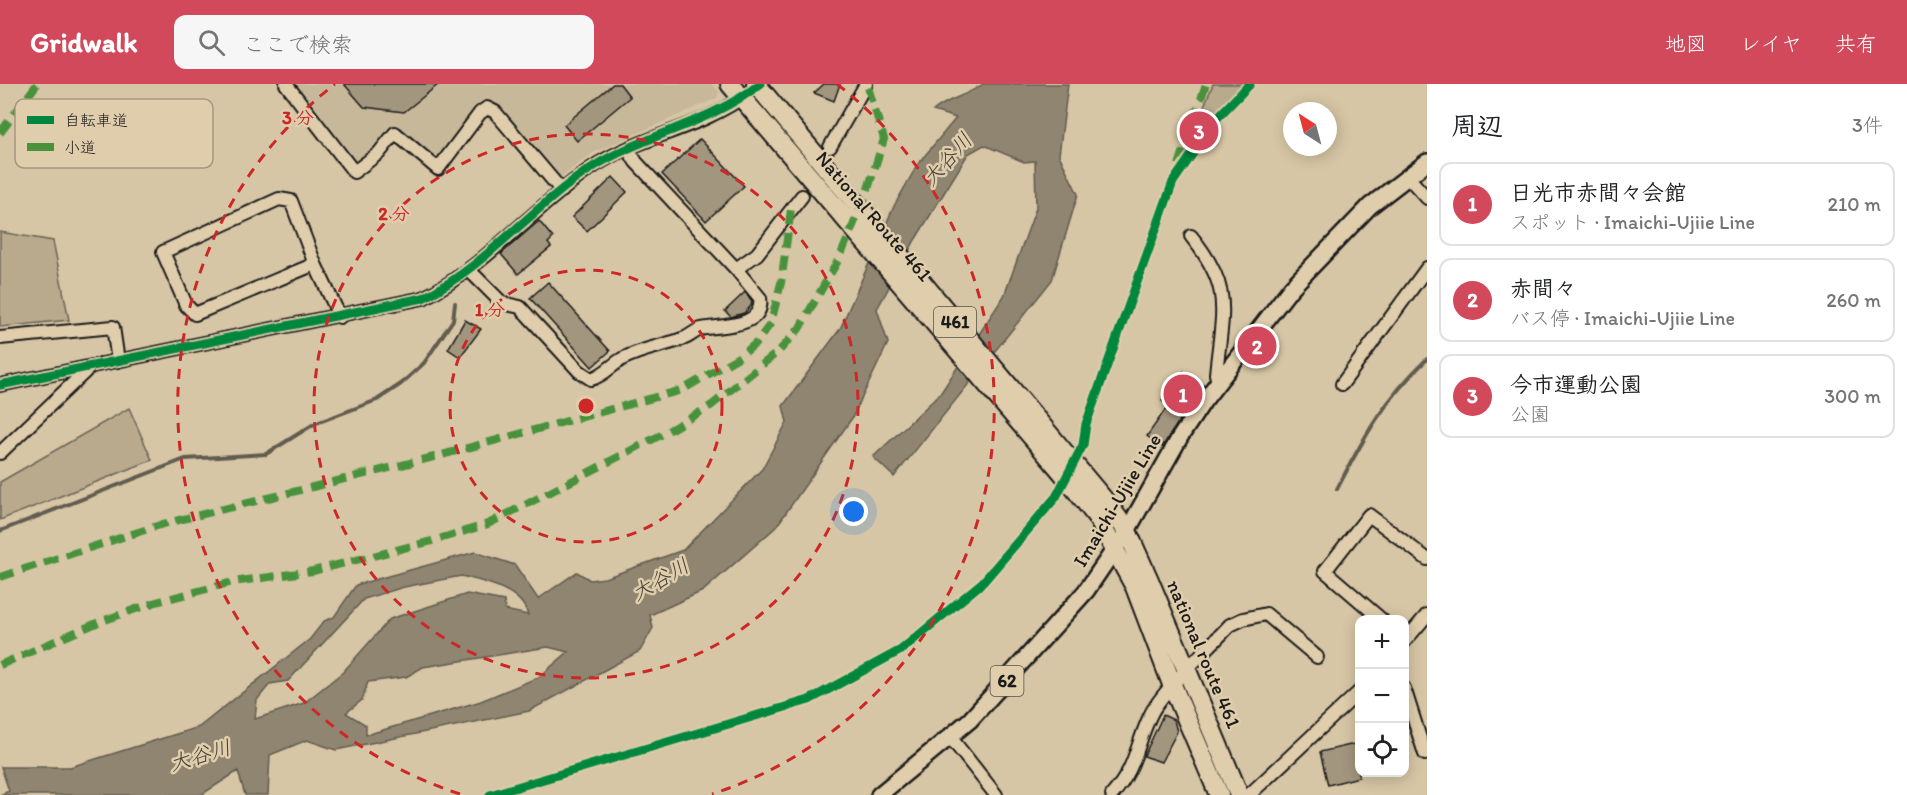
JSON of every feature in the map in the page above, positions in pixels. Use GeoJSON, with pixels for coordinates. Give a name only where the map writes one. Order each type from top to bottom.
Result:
{"type":"FeatureCollection","features":[{"type":"Feature","properties":{"kind":"highway","name":"National Route 461"},"geometry":{"type":"LineString","coordinates":[[758,85],[837,195]]}},
{"type":"Feature","properties":{"kind":"highway","name":"National Route 461"},"geometry":{"type":"LineString","coordinates":[[736,91],[837,195],[1066,465],[1126,531]]}},
{"type":"Feature","properties":{"kind":"highway","name":"National Route 461"},"geometry":{"type":"LineString","coordinates":[[1066,465],[1116,548]]}},
{"type":"Feature","properties":{"kind":"highway","name":"national route 461"},"geometry":{"type":"LineString","coordinates":[[1126,531],[1239,795]]}},
{"type":"Feature","properties":{"kind":"highway","name":"national route 461"},"geometry":{"type":"LineString","coordinates":[[1116,548],[1135,587],[1173,687],[1219,795]]}},
{"type":"Feature","properties":{"kind":"main road","name":"Imaichi-Ujiie Line"},"geometry":{"type":"LineString","coordinates":[[879,795],[951,738],[999,691],[1086,591],[1116,548],[1180,437],[1218,383],[1304,274],[1370,206],[1427,162]]}},
{"type":"Feature","properties":{"kind":"street"},"geometry":{"type":"LineString","coordinates":[[286,84],[354,172],[379,153],[395,133],[438,169],[480,113],[487,108],[495,112],[562,191]]}},
{"type":"Feature","properties":{"kind":"street"},"geometry":{"type":"LineString","coordinates":[[830,147],[866,84]]}},
{"type":"Feature","properties":{"kind":"street"},"geometry":{"type":"LineString","coordinates":[[0,386],[423,298],[470,270],[590,169],[628,149],[719,111],[736,91],[758,85]]}},
{"type":"Feature","properties":{"kind":"street"},"geometry":{"type":"LineString","coordinates":[[470,270],[502,303],[520,307],[585,377],[596,378],[612,364],[644,349],[684,338],[700,329],[734,325],[751,318],[759,311],[760,298],[736,269],[636,162],[628,149]]}},
{"type":"Feature","properties":{"kind":"street"},"geometry":{"type":"LineString","coordinates":[[1408,177],[1427,198]]}},
{"type":"Feature","properties":{"kind":"street"},"geometry":{"type":"LineString","coordinates":[[736,269],[757,255],[802,196]]}},
{"type":"Feature","properties":{"kind":"street"},"geometry":{"type":"LineString","coordinates":[[315,264],[195,314],[186,305],[163,252],[279,199],[291,201],[315,264],[340,317]]}},
{"type":"Feature","properties":{"kind":"street"},"geometry":{"type":"LineString","coordinates":[[1191,236],[1213,266],[1222,289],[1223,315],[1216,374],[1218,383]]}},
{"type":"Feature","properties":{"kind":"street"},"geometry":{"type":"LineString","coordinates":[[1342,384],[1427,268]]}},
{"type":"Feature","properties":{"kind":"street"},"geometry":{"type":"LineString","coordinates":[[0,338],[113,327],[118,361]]}},
{"type":"Feature","properties":{"kind":"street"},"geometry":{"type":"LineString","coordinates":[[0,453],[91,366]]}},
{"type":"Feature","properties":{"kind":"street"},"geometry":{"type":"LineString","coordinates":[[1376,615],[1325,571],[1369,515],[1427,559]]}},
{"type":"Feature","properties":{"kind":"street"},"geometry":{"type":"LineString","coordinates":[[1112,795],[1135,762],[1150,715],[1186,672],[1230,626],[1262,614],[1271,617],[1317,657]]}},
{"type":"Feature","properties":{"kind":"street"},"geometry":{"type":"LineString","coordinates":[[1409,636],[1427,615]]}},
{"type":"Feature","properties":{"kind":"street"},"geometry":{"type":"LineString","coordinates":[[1249,795],[1355,695]]}},
{"type":"Feature","properties":{"kind":"street"},"geometry":{"type":"LineString","coordinates":[[1409,701],[1424,740],[1425,754]]}},
{"type":"Feature","properties":{"kind":"street"},"geometry":{"type":"LineString","coordinates":[[951,738],[996,795]]}},
{"type":"Feature","properties":{"kind":"shaded area"},"geometry":{"type":"Polygon","coordinates":[[[292,84],[712,84],[719,92],[717,98],[593,153],[560,178],[503,109],[492,103],[486,103],[444,159],[436,159],[396,127],[354,164],[292,84]]]}},
{"type":"Feature","properties":{"kind":"shaded area"},"geometry":{"type":"Polygon","coordinates":[[[1213,84],[1245,84],[1215,114],[1192,148],[1187,148],[1213,84]]]}},
{"type":"Feature","properties":{"kind":"shaded area"},"geometry":{"type":"Polygon","coordinates":[[[0,232],[53,241],[69,320],[0,327],[0,232]]]}},
{"type":"Feature","properties":{"kind":"shaded area"},"geometry":{"type":"Polygon","coordinates":[[[129,408],[152,460],[0,520],[0,482],[129,408]]]}},
{"type":"Feature","properties":{"kind":"water","name":"大谷川"},"geometry":{"type":"Polygon","coordinates":[[[983,84],[1068,84],[1059,155],[1078,194],[1052,280],[894,477],[873,457],[940,394],[1004,296],[1036,208],[1035,161],[1024,162],[984,145],[968,154],[915,240],[877,309],[888,343],[852,418],[776,527],[703,591],[650,615],[653,628],[640,651],[529,711],[336,750],[307,740],[270,755],[268,795],[245,795],[238,771],[201,795],[0,795],[9,791],[1,767],[70,767],[199,727],[310,639],[324,621],[334,617],[356,585],[475,552],[515,565],[538,599],[577,572],[590,580],[605,578],[683,550],[762,469],[787,422],[783,406],[840,329],[894,206],[918,164],[956,118],[933,111],[983,84]],[[461,576],[404,587],[364,599],[288,681],[270,684],[257,700],[255,719],[304,703],[343,672],[390,619],[467,594],[504,601],[505,610],[528,615],[524,606],[510,593],[491,584],[461,576]],[[548,647],[423,667],[406,677],[368,682],[362,700],[346,713],[366,725],[366,735],[481,701],[539,677],[568,652],[548,647]]]}},
{"type":"Feature","properties":{"kind":"building"},"geometry":{"type":"Polygon","coordinates":[[[344,84],[439,84],[404,112],[364,107],[344,84]]]}},
{"type":"Feature","properties":{"kind":"building"},"geometry":{"type":"Polygon","coordinates":[[[613,84],[620,84],[630,97],[577,141],[564,125],[613,84]]]}},
{"type":"Feature","properties":{"kind":"building"},"geometry":{"type":"Polygon","coordinates":[[[824,84],[840,84],[834,101],[814,93],[824,84]]]}},
{"type":"Feature","properties":{"kind":"building"},"geometry":{"type":"Polygon","coordinates":[[[700,139],[744,186],[706,221],[662,174],[700,139]]]}},
{"type":"Feature","properties":{"kind":"building"},"geometry":{"type":"Polygon","coordinates":[[[613,177],[627,192],[587,231],[572,217],[613,177]]]}},
{"type":"Feature","properties":{"kind":"building"},"geometry":{"type":"Polygon","coordinates":[[[539,221],[553,238],[548,243],[551,247],[518,274],[501,254],[539,221]]]}},
{"type":"Feature","properties":{"kind":"building"},"geometry":{"type":"Polygon","coordinates":[[[548,282],[610,351],[592,367],[530,298],[548,282]]]}},
{"type":"Feature","properties":{"kind":"building"},"geometry":{"type":"Polygon","coordinates":[[[745,292],[752,301],[751,306],[744,313],[731,317],[725,311],[745,292]]]}},
{"type":"Feature","properties":{"kind":"building"},"geometry":{"type":"Polygon","coordinates":[[[465,320],[481,329],[460,357],[448,349],[465,320]]]}},
{"type":"Feature","properties":{"kind":"building"},"geometry":{"type":"Polygon","coordinates":[[[1184,371],[1203,385],[1162,447],[1147,436],[1168,406],[1162,401],[1184,371]]]}},
{"type":"Feature","properties":{"kind":"building"},"geometry":{"type":"Polygon","coordinates":[[[1163,715],[1174,720],[1177,732],[1161,762],[1144,756],[1163,715]]]}},
{"type":"Feature","properties":{"kind":"building"},"geometry":{"type":"Polygon","coordinates":[[[1355,744],[1355,777],[1359,777],[1328,785],[1320,752],[1355,744]]]}},
{"type":"Feature","properties":{"kind":"waterway"},"geometry":{"type":"LineString","coordinates":[[0,531],[185,459],[266,454],[314,424],[377,400],[401,384],[424,363],[453,320],[455,303]]}},
{"type":"Feature","properties":{"kind":"waterway"},"geometry":{"type":"LineString","coordinates":[[1337,489],[1356,453],[1387,404],[1427,359]]}},
{"type":"Feature","properties":{"kind":"marked path"},"geometry":{"type":"LineString","coordinates":[[26,99],[37,84]]}},
{"type":"Feature","properties":{"kind":"marked path"},"geometry":{"type":"LineString","coordinates":[[0,665],[99,622],[156,602],[233,582],[313,571],[432,541],[488,524],[663,434],[712,405],[779,351],[799,329],[840,257],[867,192],[884,139],[867,84]]}},
{"type":"Feature","properties":{"kind":"marked path"},"geometry":{"type":"LineString","coordinates":[[1179,165],[1206,84]]}},
{"type":"Feature","properties":{"kind":"marked path"},"geometry":{"type":"LineString","coordinates":[[0,133],[15,113]]}},
{"type":"Feature","properties":{"kind":"marked path"},"geometry":{"type":"LineString","coordinates":[[0,577],[163,524],[438,456],[682,390],[742,355],[756,343],[771,323],[781,283],[791,209]]}},
{"type":"Feature","properties":{"kind":"cycle path"},"geometry":{"type":"LineString","coordinates":[[0,385],[423,298],[468,269],[550,199],[593,167],[721,109],[760,84]]}},
{"type":"Feature","properties":{"kind":"cycle path"},"geometry":{"type":"LineString","coordinates":[[490,795],[809,700],[901,650],[983,582],[1056,497],[1083,445],[1086,424],[1173,182],[1218,117],[1250,84]]}},
{"type":"Feature","properties":{"kind":"place","name":"今市運動公園"},"geometry":{"type":"Point","coordinates":[1199,131]}},
{"type":"Feature","properties":{"kind":"place","name":"赤間々"},"geometry":{"type":"Point","coordinates":[1257,346]}},
{"type":"Feature","properties":{"kind":"place","name":"日光市赤間々会館"},"geometry":{"type":"Point","coordinates":[1183,394]}}]}
